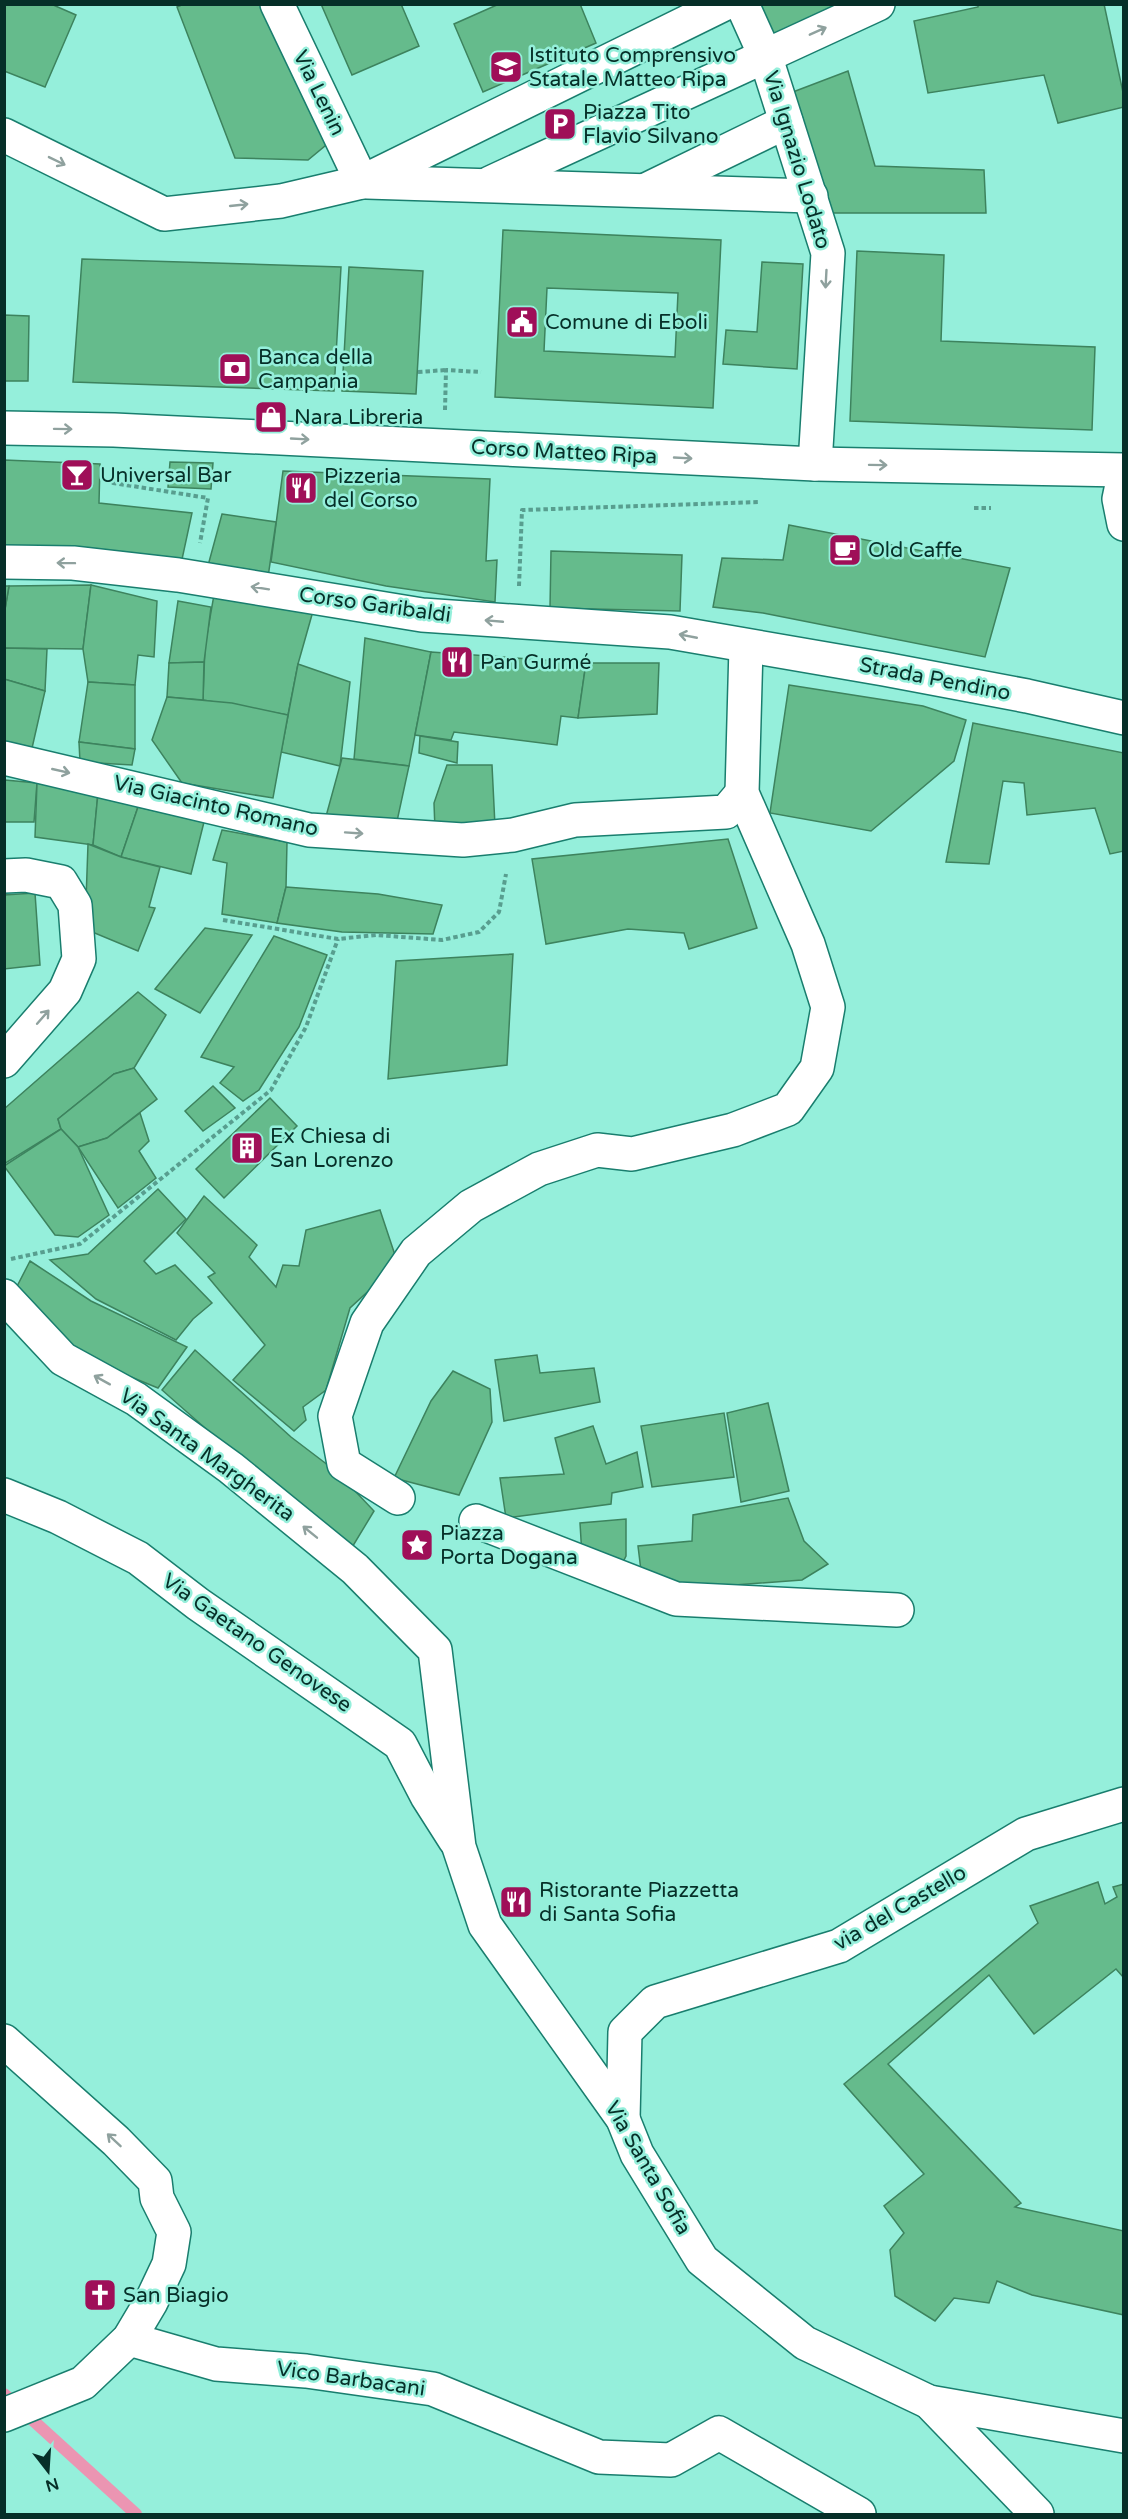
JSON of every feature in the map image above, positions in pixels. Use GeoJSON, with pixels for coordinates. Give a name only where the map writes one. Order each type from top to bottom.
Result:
{"type":"FeatureCollection","features":[{"type":"Feature","properties":{"kind":"street","name":"Via Lenin"},"geometry":{"type":"LineString","coordinates":[[277,4],[362,182]]}},
{"type":"Feature","properties":{"kind":"street"},"geometry":{"type":"LineString","coordinates":[[4,135],[164,214],[281,201],[362,182],[724,4]]}},
{"type":"Feature","properties":{"kind":"street","name":"Via Ignazio Lodato"},"geometry":{"type":"LineString","coordinates":[[742,4],[765,55],[828,253],[815,464]]}},
{"type":"Feature","properties":{"kind":"street"},"geometry":{"type":"LineString","coordinates":[[485,186],[878,4]]}},
{"type":"Feature","properties":{"kind":"street"},"geometry":{"type":"LineString","coordinates":[[643,191],[786,122]]}},
{"type":"Feature","properties":{"kind":"street"},"geometry":{"type":"LineString","coordinates":[[362,182],[811,196]]}},
{"type":"Feature","properties":{"kind":"street","name":"Corso Matteo Ripa"},"geometry":{"type":"LineString","coordinates":[[4,428],[114,430],[815,464],[1123,494]]}},
{"type":"Feature","properties":{"kind":"street","name":"Corso Garibaldi"},"geometry":{"type":"LineString","coordinates":[[4,562],[73,563],[194,577],[422,615],[670,632],[746,647]]}},
{"type":"Feature","properties":{"kind":"street"},"geometry":{"type":"LineString","coordinates":[[398,1498],[344,1464],[335,1416],[367,1323],[416,1251],[471,1206],[539,1169],[597,1150],[632,1154],[733,1130],[788,1108],[817,1068],[828,1007],[807,944],[742,793],[746,647]]}},
{"type":"Feature","properties":{"kind":"street","name":"Strada Pendino"},"geometry":{"type":"LineString","coordinates":[[746,647],[884,669],[1027,696],[1124,718]]}},
{"type":"Feature","properties":{"kind":"street","name":"Via Giacinto Romano"},"geometry":{"type":"LineString","coordinates":[[4,758],[309,830],[463,840],[513,835],[575,820],[726,812],[742,793]]}},
{"type":"Feature","properties":{"kind":"street"},"geometry":{"type":"LineString","coordinates":[[4,876],[26,875],[61,882],[75,905],[80,959],[65,991],[4,1061]]}},
{"type":"Feature","properties":{"kind":"street","name":"Via Santa Margherita"},"geometry":{"type":"LineString","coordinates":[[4,1296],[63,1359],[136,1399],[231,1468],[355,1569],[435,1650]]}},
{"type":"Feature","properties":{"kind":"street","name":"Via Gaetano Genovese"},"geometry":{"type":"LineString","coordinates":[[4,1495],[58,1517],[138,1558],[198,1604],[400,1744],[427,1796],[459,1847]]}},
{"type":"Feature","properties":{"kind":"street"},"geometry":{"type":"LineString","coordinates":[[476,1521],[676,1599],[897,1610]]}},
{"type":"Feature","properties":{"kind":"street","name":"Via Santa Sofia"},"geometry":{"type":"LineString","coordinates":[[435,1650],[459,1847],[485,1925],[623,2119],[637,2154],[702,2260],[804,2343],[929,2402],[1124,2436]]}},
{"type":"Feature","properties":{"kind":"street","name":"via del Castello"},"geometry":{"type":"LineString","coordinates":[[623,2119],[625,2032],[655,2002],[839,1946],[1026,1834],[1124,1804]]}},
{"type":"Feature","properties":{"kind":"street"},"geometry":{"type":"LineString","coordinates":[[4,2041],[116,2141],[155,2181],[157,2198],[174,2232],[169,2264],[129,2339],[83,2383],[4,2415]]}},
{"type":"Feature","properties":{"kind":"street","name":"Vico Barbacani"},"geometry":{"type":"LineString","coordinates":[[129,2339],[216,2364],[306,2371],[433,2390],[599,2457],[671,2460],[718,2433],[859,2514]]}},
{"type":"Feature","properties":{"kind":"street"},"geometry":{"type":"LineString","coordinates":[[929,2402],[1037,2514]]}},
{"type":"Feature","properties":{"kind":"path"},"geometry":{"type":"LineString","coordinates":[[445,447],[446,370]]}},
{"type":"Feature","properties":{"kind":"path"},"geometry":{"type":"LineString","coordinates":[[418,372],[446,370],[481,372]]}},
{"type":"Feature","properties":{"kind":"path"},"geometry":{"type":"LineString","coordinates":[[114,430],[113,483],[208,498],[194,577]]}},
{"type":"Feature","properties":{"kind":"path"},"geometry":{"type":"LineString","coordinates":[[517,622],[522,510],[765,501]]}},
{"type":"Feature","properties":{"kind":"path"},"geometry":{"type":"LineString","coordinates":[[223,920],[338,939],[376,935],[442,940],[479,932],[499,912],[513,835]]}},
{"type":"Feature","properties":{"kind":"path"},"geometry":{"type":"LineString","coordinates":[[4,1260],[80,1244],[270,1090],[306,1027],[338,939]]}},
{"type":"Feature","properties":{"kind":"building"},"geometry":{"type":"Polygon","coordinates":[[[4,4],[51,4],[76,15],[45,87],[4,71],[4,4]]]}},
{"type":"Feature","properties":{"kind":"building"},"geometry":{"type":"Polygon","coordinates":[[[184,4],[273,4],[337,136],[308,160],[235,158],[177,7],[184,4]]]}},
{"type":"Feature","properties":{"kind":"building"},"geometry":{"type":"Polygon","coordinates":[[[321,4],[401,4],[419,46],[352,75],[321,4]]]}},
{"type":"Feature","properties":{"kind":"building","name":"Istituto Comprensivo Statale Matteo Ripa"},"geometry":{"type":"Polygon","coordinates":[[[499,4],[580,4],[596,43],[483,92],[454,24],[499,4]]]}},
{"type":"Feature","properties":{"kind":"building"},"geometry":{"type":"Polygon","coordinates":[[[759,4],[839,4],[774,36],[759,4]]]}},
{"type":"Feature","properties":{"kind":"building"},"geometry":{"type":"Polygon","coordinates":[[[978,4],[1104,4],[1124,97],[1124,107],[1058,123],[1044,75],[928,93],[914,21],[978,7],[978,4]]]}},
{"type":"Feature","properties":{"kind":"building"},"geometry":{"type":"Polygon","coordinates":[[[848,71],[875,166],[984,170],[986,213],[825,213],[785,95],[848,71]]]}},
{"type":"Feature","properties":{"kind":"building","name":"Comune di Eboli"},"geometry":{"type":"Polygon","coordinates":[[[503,230],[721,240],[713,408],[495,397],[503,230]],[[547,288],[544,351],[675,357],[678,293],[547,288]]]}},
{"type":"Feature","properties":{"kind":"building"},"geometry":{"type":"Polygon","coordinates":[[[857,251],[944,255],[941,341],[1095,347],[1092,430],[850,421],[857,251]]]}},
{"type":"Feature","properties":{"kind":"building"},"geometry":{"type":"Polygon","coordinates":[[[82,259],[341,267],[334,391],[73,382],[82,259]]]}},
{"type":"Feature","properties":{"kind":"building"},"geometry":{"type":"Polygon","coordinates":[[[762,262],[803,264],[797,369],[723,364],[726,330],[757,332],[762,262]]]}},
{"type":"Feature","properties":{"kind":"building"},"geometry":{"type":"Polygon","coordinates":[[[349,267],[423,271],[416,394],[342,391],[349,267]]]}},
{"type":"Feature","properties":{"kind":"building"},"geometry":{"type":"Polygon","coordinates":[[[4,315],[29,316],[28,381],[4,381],[4,315]]]}},
{"type":"Feature","properties":{"kind":"building"},"geometry":{"type":"Polygon","coordinates":[[[4,460],[100,464],[99,503],[192,513],[181,564],[4,551],[4,460]]]}},
{"type":"Feature","properties":{"kind":"building"},"geometry":{"type":"Polygon","coordinates":[[[170,462],[213,463],[211,489],[168,487],[170,462]]]}},
{"type":"Feature","properties":{"kind":"building"},"geometry":{"type":"Polygon","coordinates":[[[283,471],[490,479],[486,561],[497,560],[495,602],[386,586],[271,562],[283,471]]]}},
{"type":"Feature","properties":{"kind":"building"},"geometry":{"type":"Polygon","coordinates":[[[222,514],[276,522],[267,584],[206,573],[222,514]]]}},
{"type":"Feature","properties":{"kind":"building"},"geometry":{"type":"Polygon","coordinates":[[[789,525],[1010,568],[985,657],[763,613],[713,607],[722,558],[783,560],[789,525]]]}},
{"type":"Feature","properties":{"kind":"building"},"geometry":{"type":"Polygon","coordinates":[[[551,551],[682,555],[680,611],[550,608],[551,551]]]}},
{"type":"Feature","properties":{"kind":"building"},"geometry":{"type":"Polygon","coordinates":[[[91,585],[83,649],[4,648],[4,615],[9,586],[91,585]]]}},
{"type":"Feature","properties":{"kind":"building"},"geometry":{"type":"Polygon","coordinates":[[[91,585],[157,601],[154,657],[138,655],[135,685],[88,682],[83,649],[91,585]]]}},
{"type":"Feature","properties":{"kind":"building"},"geometry":{"type":"Polygon","coordinates":[[[4,586],[9,586],[4,615],[4,586]]]}},
{"type":"Feature","properties":{"kind":"building"},"geometry":{"type":"Polygon","coordinates":[[[215,589],[315,604],[298,664],[288,715],[203,700],[205,646],[215,589]]]}},
{"type":"Feature","properties":{"kind":"building"},"geometry":{"type":"Polygon","coordinates":[[[178,601],[211,607],[204,662],[169,663],[178,601]]]}},
{"type":"Feature","properties":{"kind":"building"},"geometry":{"type":"Polygon","coordinates":[[[365,638],[431,652],[409,766],[354,759],[365,638]]]}},
{"type":"Feature","properties":{"kind":"building"},"geometry":{"type":"Polygon","coordinates":[[[4,648],[47,649],[45,691],[4,679],[4,648]]]}},
{"type":"Feature","properties":{"kind":"building"},"geometry":{"type":"Polygon","coordinates":[[[431,652],[586,663],[578,718],[561,716],[557,745],[454,732],[451,740],[415,735],[431,652]]]}},
{"type":"Feature","properties":{"kind":"building"},"geometry":{"type":"Polygon","coordinates":[[[204,662],[203,700],[167,697],[169,663],[204,662]]]}},
{"type":"Feature","properties":{"kind":"building"},"geometry":{"type":"Polygon","coordinates":[[[586,663],[659,663],[657,714],[578,718],[586,663]]]}},
{"type":"Feature","properties":{"kind":"building"},"geometry":{"type":"Polygon","coordinates":[[[298,664],[350,682],[340,766],[281,752],[298,664]]]}},
{"type":"Feature","properties":{"kind":"building"},"geometry":{"type":"Polygon","coordinates":[[[4,679],[45,691],[30,757],[4,748],[4,679]]]}},
{"type":"Feature","properties":{"kind":"building"},"geometry":{"type":"Polygon","coordinates":[[[88,682],[135,685],[135,749],[79,742],[88,682]]]}},
{"type":"Feature","properties":{"kind":"building"},"geometry":{"type":"Polygon","coordinates":[[[789,685],[923,706],[966,720],[954,761],[871,831],[770,813],[789,685]]]}},
{"type":"Feature","properties":{"kind":"building"},"geometry":{"type":"Polygon","coordinates":[[[167,697],[232,703],[288,715],[273,798],[182,783],[152,740],[167,697]]]}},
{"type":"Feature","properties":{"kind":"building"},"geometry":{"type":"Polygon","coordinates":[[[973,723],[1124,753],[1124,851],[1110,854],[1095,808],[1027,815],[1024,783],[1003,781],[989,864],[946,862],[973,723]]]}},
{"type":"Feature","properties":{"kind":"building"},"geometry":{"type":"Polygon","coordinates":[[[420,736],[458,742],[457,763],[419,753],[420,736]]]}},
{"type":"Feature","properties":{"kind":"building"},"geometry":{"type":"Polygon","coordinates":[[[79,742],[135,749],[132,765],[80,762],[79,742]]]}},
{"type":"Feature","properties":{"kind":"building"},"geometry":{"type":"Polygon","coordinates":[[[342,758],[409,766],[394,835],[325,820],[342,758]]]}},
{"type":"Feature","properties":{"kind":"building"},"geometry":{"type":"Polygon","coordinates":[[[447,765],[492,765],[495,826],[435,830],[434,803],[447,765]]]}},
{"type":"Feature","properties":{"kind":"building"},"geometry":{"type":"Polygon","coordinates":[[[5,780],[37,783],[34,822],[4,822],[5,780]]]}},
{"type":"Feature","properties":{"kind":"building"},"geometry":{"type":"Polygon","coordinates":[[[37,783],[98,793],[93,845],[35,837],[37,783]]]}},
{"type":"Feature","properties":{"kind":"building"},"geometry":{"type":"Polygon","coordinates":[[[98,793],[138,807],[121,857],[93,845],[98,793]]]}},
{"type":"Feature","properties":{"kind":"building"},"geometry":{"type":"Polygon","coordinates":[[[138,807],[204,822],[191,874],[121,857],[138,807]]]}},
{"type":"Feature","properties":{"kind":"building"},"geometry":{"type":"Polygon","coordinates":[[[222,830],[287,842],[286,887],[277,923],[222,914],[227,863],[213,860],[222,830]]]}},
{"type":"Feature","properties":{"kind":"building"},"geometry":{"type":"Polygon","coordinates":[[[728,839],[757,928],[689,949],[684,933],[628,929],[546,944],[532,859],[728,839]]]}},
{"type":"Feature","properties":{"kind":"building"},"geometry":{"type":"Polygon","coordinates":[[[88,844],[121,857],[160,867],[149,907],[155,908],[138,951],[85,929],[88,844]]]}},
{"type":"Feature","properties":{"kind":"building"},"geometry":{"type":"Polygon","coordinates":[[[286,887],[378,894],[442,905],[433,934],[342,932],[277,923],[286,887]]]}},
{"type":"Feature","properties":{"kind":"building"},"geometry":{"type":"Polygon","coordinates":[[[35,893],[40,965],[4,969],[4,895],[35,893]]]}},
{"type":"Feature","properties":{"kind":"building"},"geometry":{"type":"Polygon","coordinates":[[[205,928],[252,935],[200,1013],[155,989],[205,928]]]}},
{"type":"Feature","properties":{"kind":"building"},"geometry":{"type":"Polygon","coordinates":[[[274,936],[327,955],[299,1027],[259,1090],[243,1101],[220,1083],[234,1067],[201,1057],[274,936]]]}},
{"type":"Feature","properties":{"kind":"building"},"geometry":{"type":"Polygon","coordinates":[[[513,954],[507,1065],[388,1079],[396,961],[513,954]]]}},
{"type":"Feature","properties":{"kind":"building"},"geometry":{"type":"Polygon","coordinates":[[[138,992],[166,1015],[134,1068],[114,1074],[58,1119],[61,1129],[4,1164],[4,1109],[138,992]]]}},
{"type":"Feature","properties":{"kind":"building"},"geometry":{"type":"Polygon","coordinates":[[[134,1068],[157,1099],[107,1138],[78,1147],[61,1129],[58,1119],[114,1074],[134,1068]]]}},
{"type":"Feature","properties":{"kind":"building"},"geometry":{"type":"Polygon","coordinates":[[[213,1086],[235,1108],[203,1131],[185,1111],[213,1086]]]}},
{"type":"Feature","properties":{"kind":"building","name":"Ex Chiesa di San Lorenzo"},"geometry":{"type":"Polygon","coordinates":[[[270,1098],[297,1126],[224,1198],[196,1169],[270,1098]]]}},
{"type":"Feature","properties":{"kind":"building"},"geometry":{"type":"Polygon","coordinates":[[[140,1113],[149,1141],[139,1151],[156,1178],[118,1208],[78,1147],[107,1138],[140,1113]]]}},
{"type":"Feature","properties":{"kind":"building"},"geometry":{"type":"Polygon","coordinates":[[[61,1129],[78,1147],[109,1215],[78,1237],[55,1235],[4,1166],[61,1129]]]}},
{"type":"Feature","properties":{"kind":"building"},"geometry":{"type":"Polygon","coordinates":[[[158,1189],[186,1219],[144,1261],[156,1274],[175,1265],[212,1303],[193,1319],[176,1340],[96,1299],[50,1260],[88,1254],[158,1189]]]}},
{"type":"Feature","properties":{"kind":"building"},"geometry":{"type":"Polygon","coordinates":[[[204,1196],[257,1245],[249,1257],[276,1287],[283,1265],[299,1266],[306,1230],[380,1210],[398,1264],[350,1308],[326,1390],[303,1407],[306,1420],[294,1431],[233,1380],[265,1345],[208,1277],[215,1273],[177,1233],[204,1196]]]}},
{"type":"Feature","properties":{"kind":"building"},"geometry":{"type":"Polygon","coordinates":[[[30,1261],[91,1301],[187,1347],[158,1388],[131,1377],[123,1386],[44,1328],[12,1296],[30,1261]]]}},
{"type":"Feature","properties":{"kind":"building"},"geometry":{"type":"Polygon","coordinates":[[[195,1350],[291,1437],[337,1472],[374,1511],[348,1554],[162,1390],[195,1350]]]}},
{"type":"Feature","properties":{"kind":"building"},"geometry":{"type":"Polygon","coordinates":[[[537,1355],[540,1373],[594,1368],[600,1402],[504,1421],[495,1360],[537,1355]]]}},
{"type":"Feature","properties":{"kind":"building"},"geometry":{"type":"Polygon","coordinates":[[[453,1371],[490,1389],[492,1422],[459,1495],[394,1478],[431,1401],[453,1371]]]}},
{"type":"Feature","properties":{"kind":"building"},"geometry":{"type":"Polygon","coordinates":[[[768,1403],[789,1491],[741,1502],[727,1413],[768,1403]]]}},
{"type":"Feature","properties":{"kind":"building"},"geometry":{"type":"Polygon","coordinates":[[[724,1413],[734,1477],[652,1487],[641,1426],[724,1413]]]}},
{"type":"Feature","properties":{"kind":"building"},"geometry":{"type":"Polygon","coordinates":[[[593,1426],[606,1464],[637,1452],[643,1487],[612,1493],[611,1504],[506,1518],[500,1478],[564,1474],[555,1438],[593,1426]]]}},
{"type":"Feature","properties":{"kind":"building"},"geometry":{"type":"Polygon","coordinates":[[[788,1498],[804,1541],[828,1564],[802,1580],[669,1590],[642,1579],[638,1546],[692,1541],[693,1515],[788,1498]]]}},
{"type":"Feature","properties":{"kind":"building"},"geometry":{"type":"Polygon","coordinates":[[[626,1519],[626,1556],[619,1570],[582,1556],[580,1523],[626,1519]]]}},
{"type":"Feature","properties":{"kind":"building"},"geometry":{"type":"Polygon","coordinates":[[[1098,1882],[1105,1904],[1117,1897],[1113,1887],[1124,1884],[1124,1978],[1116,1969],[1034,2034],[989,1975],[888,2064],[1021,2203],[1015,2207],[1124,2231],[1124,2315],[1032,2295],[997,2281],[989,2303],[954,2298],[935,2321],[895,2296],[890,2250],[904,2233],[884,2206],[924,2174],[844,2084],[1038,1923],[1030,1906],[1098,1882]]]}},
{"type":"Feature","properties":{"kind":"waterway"},"geometry":{"type":"LineString","coordinates":[[4,2394],[136,2514]]}},
{"type":"Feature","properties":{"kind":"place","name":"Istituto Comprensivo Statale Matteo Ripa"},"geometry":{"type":"Point","coordinates":[506,67]}},
{"type":"Feature","properties":{"kind":"place","name":"Piazza Tito Flavio Silvano"},"geometry":{"type":"Point","coordinates":[560,124]}},
{"type":"Feature","properties":{"kind":"place","name":"Comune di Eboli"},"geometry":{"type":"Point","coordinates":[522,322]}},
{"type":"Feature","properties":{"kind":"place","name":"Banca della Campania"},"geometry":{"type":"Point","coordinates":[235,369]}},
{"type":"Feature","properties":{"kind":"place","name":"Nara Libreria"},"geometry":{"type":"Point","coordinates":[271,417]}},
{"type":"Feature","properties":{"kind":"place","name":"Universal Bar"},"geometry":{"type":"Point","coordinates":[77,475]}},
{"type":"Feature","properties":{"kind":"place","name":"Pizzeria del Corso"},"geometry":{"type":"Point","coordinates":[301,488]}},
{"type":"Feature","properties":{"kind":"place","name":"Old Caffe"},"geometry":{"type":"Point","coordinates":[845,550]}},
{"type":"Feature","properties":{"kind":"place","name":"Pan Gurmé"},"geometry":{"type":"Point","coordinates":[457,662]}},
{"type":"Feature","properties":{"kind":"place","name":"Ex Chiesa di San Lorenzo"},"geometry":{"type":"Point","coordinates":[247,1148]}},
{"type":"Feature","properties":{"kind":"place","name":"Piazza Porta Dogana"},"geometry":{"type":"Point","coordinates":[417,1545]}},
{"type":"Feature","properties":{"kind":"place","name":"Ristorante Piazzetta di Santa Sofia"},"geometry":{"type":"Point","coordinates":[516,1902]}},
{"type":"Feature","properties":{"kind":"place","name":"San Biagio"},"geometry":{"type":"Point","coordinates":[100,2295]}}]}
